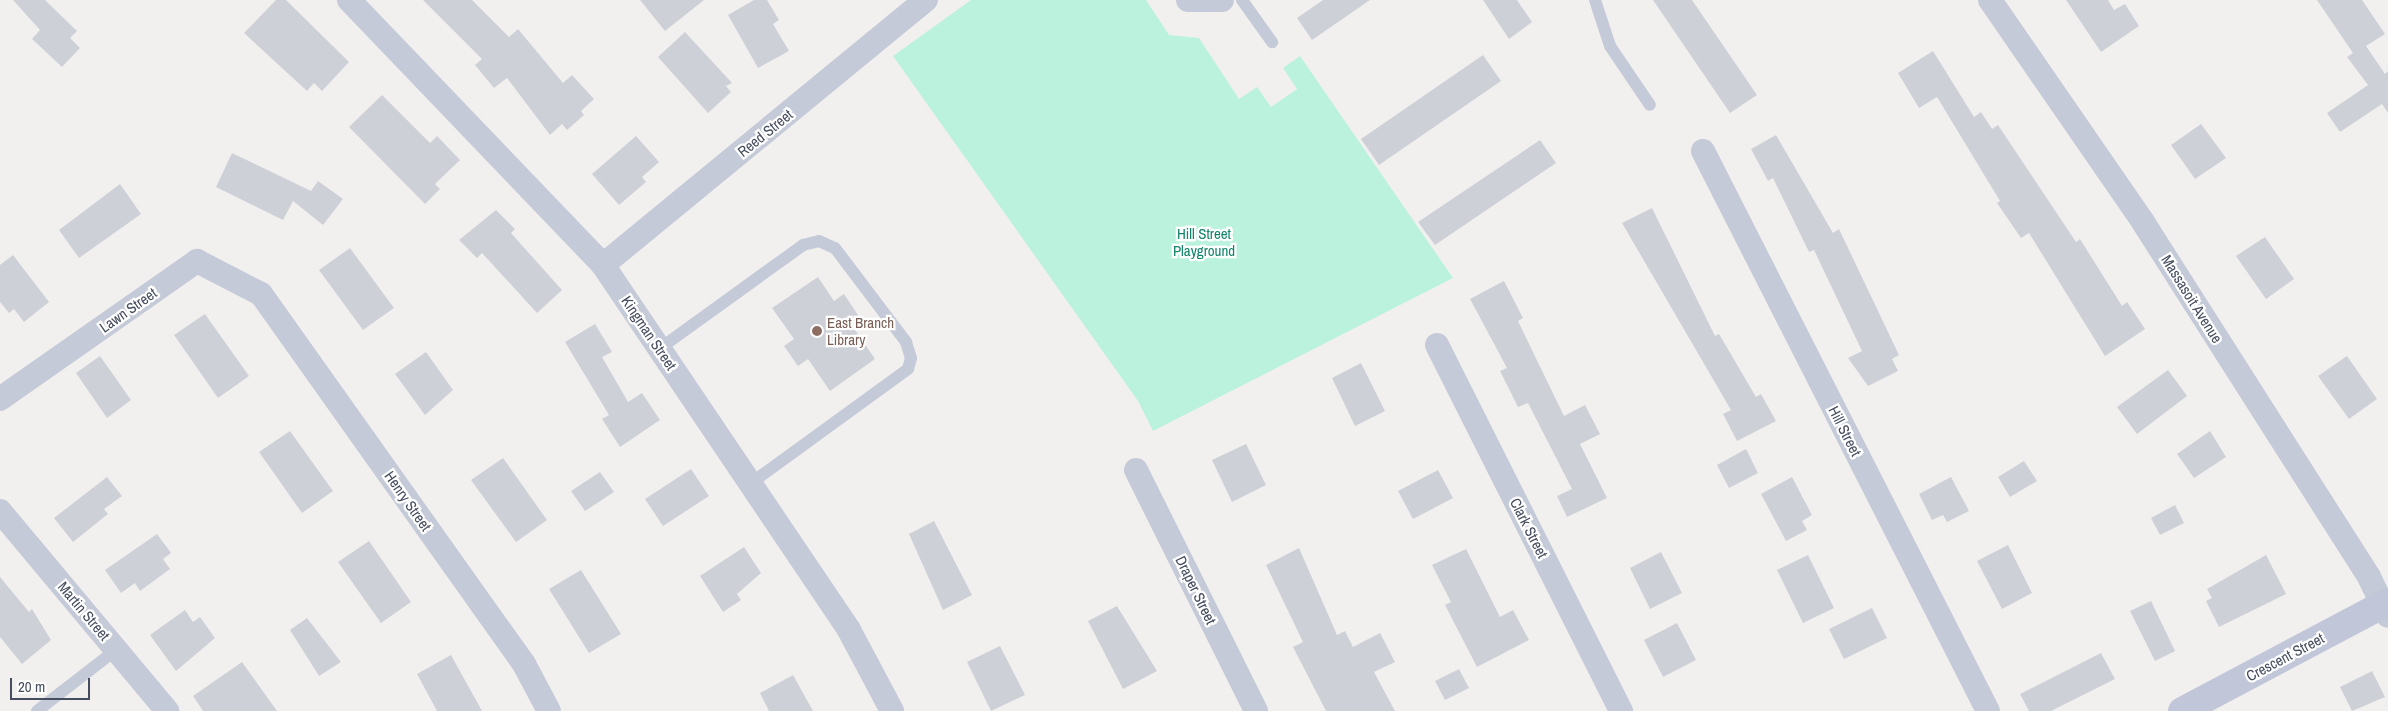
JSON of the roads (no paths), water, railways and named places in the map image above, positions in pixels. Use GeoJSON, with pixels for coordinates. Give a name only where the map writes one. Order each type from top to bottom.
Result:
{"type":"FeatureCollection","features":[{"type":"Feature","properties":{"kind":"main road","name":"Crescent Street"},"geometry":{"type":"LineString","coordinates":[[2182,711],[2386,608]]}},
{"type":"Feature","properties":{"kind":"street","name":"Kingman Street"},"geometry":{"type":"LineString","coordinates":[[349,0],[603,265],[849,630],[892,711]]}},
{"type":"Feature","properties":{"kind":"street","name":"Reed Street"},"geometry":{"type":"LineString","coordinates":[[603,265],[926,0]]}},
{"type":"Feature","properties":{"kind":"street"},"geometry":{"type":"LineString","coordinates":[[1188,0],[1222,0]]}},
{"type":"Feature","properties":{"kind":"street","name":"Massasoit Avenue"},"geometry":{"type":"LineString","coordinates":[[1990,0],[2143,222],[2386,608]]}},
{"type":"Feature","properties":{"kind":"street","name":"Hill Street"},"geometry":{"type":"LineString","coordinates":[[1703,151],[1988,711]]}},
{"type":"Feature","properties":{"kind":"street","name":"Lawn Street"},"geometry":{"type":"LineString","coordinates":[[0,399],[197,261],[261,294]]}},
{"type":"Feature","properties":{"kind":"street","name":"Henry Street"},"geometry":{"type":"LineString","coordinates":[[261,294],[524,664],[549,711]]}},
{"type":"Feature","properties":{"kind":"street","name":"Clark Street"},"geometry":{"type":"LineString","coordinates":[[1437,345],[1621,711]]}},
{"type":"Feature","properties":{"kind":"street","name":"Draper Street"},"geometry":{"type":"LineString","coordinates":[[1136,470],[1256,711]]}},
{"type":"Feature","properties":{"kind":"street","name":"Martin Street"},"geometry":{"type":"LineString","coordinates":[[0,510],[167,711]]}},
{"type":"Feature","properties":{"kind":"lane"},"geometry":{"type":"LineString","coordinates":[[1242,0],[1272,42]]}},
{"type":"Feature","properties":{"kind":"lane"},"geometry":{"type":"LineString","coordinates":[[1595,0],[1610,46],[1650,105]]}},
{"type":"Feature","properties":{"kind":"lane"},"geometry":{"type":"LineString","coordinates":[[660,349],[803,245],[819,241],[835,248],[906,342],[911,358],[908,370],[750,484]]}},
{"type":"Feature","properties":{"kind":"lane"},"geometry":{"type":"LineString","coordinates":[[37,711],[116,650]]}},
{"type":"Feature","properties":{"kind":"place","name":"East Branch Library"},"geometry":{"type":"Point","coordinates":[817,331]}},
{"type":"Feature","properties":{"kind":"park label","name":"Hill Street Playground"},"geometry":{"type":"Point","coordinates":[1204,242]}}]}
